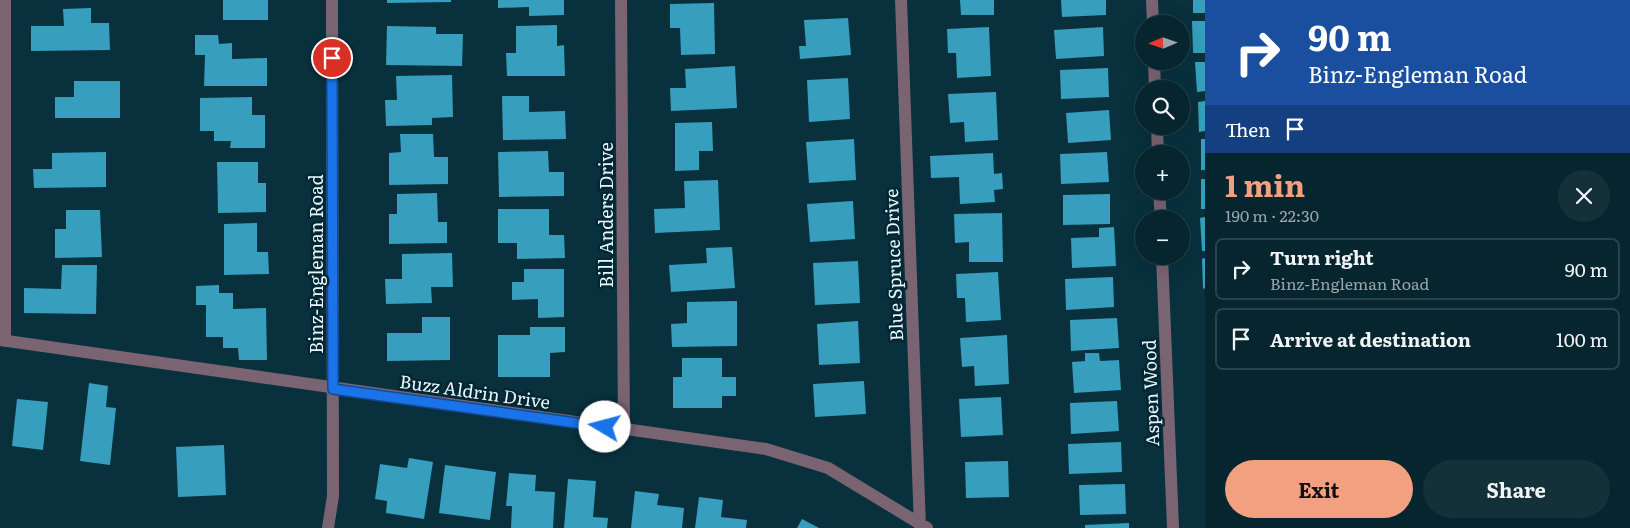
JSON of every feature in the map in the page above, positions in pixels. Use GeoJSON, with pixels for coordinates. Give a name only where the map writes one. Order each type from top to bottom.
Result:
{"type":"FeatureCollection","features":[{"type":"Feature","properties":{"kind":"street"},"geometry":{"type":"LineString","coordinates":[[2,341],[4,0]]}},
{"type":"Feature","properties":{"kind":"street","name":"Binz-Engleman Road"},"geometry":{"type":"LineString","coordinates":[[328,528],[333,496],[332,0]]}},
{"type":"Feature","properties":{"kind":"street","name":"Bill Anders Drive"},"geometry":{"type":"LineString","coordinates":[[622,0],[624,430]]}},
{"type":"Feature","properties":{"kind":"street","name":"Blue Spruce Drive"},"geometry":{"type":"LineString","coordinates":[[901,0],[922,526]]}},
{"type":"Feature","properties":{"kind":"street"},"geometry":{"type":"LineString","coordinates":[[1152,0],[1153,15]]}},
{"type":"Feature","properties":{"kind":"street","name":"Aspen Wood"},"geometry":{"type":"LineString","coordinates":[[1162,265],[1173,528]]}},
{"type":"Feature","properties":{"kind":"street","name":"Buzz Aldrin Drive"},"geometry":{"type":"LineString","coordinates":[[2,341],[766,449],[794,456],[828,468],[922,526]]}},
{"type":"Feature","properties":{"kind":"building"},"geometry":{"type":"Polygon","coordinates":[[[223,0],[268,0],[268,20],[223,20],[223,0]]]}},
{"type":"Feature","properties":{"kind":"building"},"geometry":{"type":"Polygon","coordinates":[[[387,0],[451,0],[451,2],[387,3],[387,0]]]}},
{"type":"Feature","properties":{"kind":"building"},"geometry":{"type":"Polygon","coordinates":[[[498,0],[564,0],[564,15],[529,16],[529,7],[498,8],[498,0]]]}},
{"type":"Feature","properties":{"kind":"building"},"geometry":{"type":"Polygon","coordinates":[[[960,0],[994,0],[994,15],[961,15],[960,0]]]}},
{"type":"Feature","properties":{"kind":"building"},"geometry":{"type":"Polygon","coordinates":[[[1061,0],[1106,0],[1106,15],[1062,17],[1061,0]]]}},
{"type":"Feature","properties":{"kind":"building"},"geometry":{"type":"Polygon","coordinates":[[[1193,0],[1205,0],[1205,13],[1193,13],[1193,0]]]}},
{"type":"Feature","properties":{"kind":"building"},"geometry":{"type":"Polygon","coordinates":[[[714,3],[715,54],[681,55],[680,28],[670,28],[670,4],[714,3]]]}},
{"type":"Feature","properties":{"kind":"building"},"geometry":{"type":"Polygon","coordinates":[[[91,8],[91,23],[109,23],[110,50],[31,51],[31,26],[64,26],[63,9],[91,8]]]}},
{"type":"Feature","properties":{"kind":"building"},"geometry":{"type":"Polygon","coordinates":[[[848,18],[851,55],[800,59],[799,46],[806,46],[804,20],[848,18]]]}},
{"type":"Feature","properties":{"kind":"building"},"geometry":{"type":"Polygon","coordinates":[[[1192,21],[1205,21],[1205,53],[1193,53],[1192,21]]]}},
{"type":"Feature","properties":{"kind":"building"},"geometry":{"type":"Polygon","coordinates":[[[557,25],[557,46],[564,45],[565,76],[507,76],[506,53],[516,53],[516,26],[557,25]]]}},
{"type":"Feature","properties":{"kind":"building"},"geometry":{"type":"Polygon","coordinates":[[[387,26],[436,27],[436,34],[463,34],[462,66],[386,65],[387,26]]]}},
{"type":"Feature","properties":{"kind":"building"},"geometry":{"type":"Polygon","coordinates":[[[989,27],[991,76],[957,78],[956,53],[948,53],[947,29],[989,27]]]}},
{"type":"Feature","properties":{"kind":"building"},"geometry":{"type":"Polygon","coordinates":[[[1103,27],[1104,56],[1056,59],[1054,30],[1103,27]]]}},
{"type":"Feature","properties":{"kind":"building"},"geometry":{"type":"Polygon","coordinates":[[[195,35],[218,35],[219,44],[232,43],[232,59],[267,58],[267,86],[204,86],[205,55],[195,55],[195,35]]]}},
{"type":"Feature","properties":{"kind":"building"},"geometry":{"type":"Polygon","coordinates":[[[1195,62],[1205,62],[1205,91],[1197,92],[1195,62]]]}},
{"type":"Feature","properties":{"kind":"building"},"geometry":{"type":"Polygon","coordinates":[[[735,66],[737,108],[671,111],[670,88],[686,88],[685,69],[735,66]]]}},
{"type":"Feature","properties":{"kind":"building"},"geometry":{"type":"Polygon","coordinates":[[[1108,68],[1109,97],[1061,99],[1060,70],[1108,68]]]}},
{"type":"Feature","properties":{"kind":"building"},"geometry":{"type":"Polygon","coordinates":[[[452,75],[453,117],[432,118],[432,125],[386,126],[385,100],[397,100],[396,76],[452,75]]]}},
{"type":"Feature","properties":{"kind":"building"},"geometry":{"type":"Polygon","coordinates":[[[848,78],[850,119],[809,122],[807,80],[848,78]]]}},
{"type":"Feature","properties":{"kind":"building"},"geometry":{"type":"Polygon","coordinates":[[[74,81],[120,81],[120,118],[55,118],[55,97],[74,97],[74,81]]]}},
{"type":"Feature","properties":{"kind":"building"},"geometry":{"type":"Polygon","coordinates":[[[996,92],[998,140],[965,142],[964,122],[950,123],[948,94],[996,92]]]}},
{"type":"Feature","properties":{"kind":"building"},"geometry":{"type":"Polygon","coordinates":[[[502,96],[529,96],[529,112],[565,111],[566,139],[503,140],[502,96]]]}},
{"type":"Feature","properties":{"kind":"building"},"geometry":{"type":"Polygon","coordinates":[[[252,97],[252,115],[265,115],[265,148],[230,148],[231,141],[214,141],[214,131],[200,131],[200,98],[252,97]]]}},
{"type":"Feature","properties":{"kind":"building"},"geometry":{"type":"Polygon","coordinates":[[[1205,101],[1205,131],[1199,132],[1198,102],[1205,101]]]}},
{"type":"Feature","properties":{"kind":"building"},"geometry":{"type":"Polygon","coordinates":[[[1109,110],[1111,140],[1068,143],[1066,113],[1109,110]]]}},
{"type":"Feature","properties":{"kind":"building"},"geometry":{"type":"Polygon","coordinates":[[[712,122],[713,151],[699,151],[699,170],[675,171],[675,123],[712,122]]]}},
{"type":"Feature","properties":{"kind":"building"},"geometry":{"type":"Polygon","coordinates":[[[400,134],[433,134],[434,157],[448,157],[448,184],[389,185],[389,153],[401,152],[400,134]]]}},
{"type":"Feature","properties":{"kind":"building"},"geometry":{"type":"Polygon","coordinates":[[[854,139],[856,180],[809,183],[806,142],[854,139]]]}},
{"type":"Feature","properties":{"kind":"building"},"geometry":{"type":"Polygon","coordinates":[[[1201,139],[1205,139],[1205,170],[1201,170],[1201,139]]]}},
{"type":"Feature","properties":{"kind":"building"},"geometry":{"type":"Polygon","coordinates":[[[548,151],[549,172],[564,172],[564,196],[499,197],[498,152],[548,151]]]}},
{"type":"Feature","properties":{"kind":"building"},"geometry":{"type":"Polygon","coordinates":[[[106,152],[106,187],[34,188],[33,169],[52,169],[52,153],[106,152]]]}},
{"type":"Feature","properties":{"kind":"building"},"geometry":{"type":"Polygon","coordinates":[[[1107,152],[1109,182],[1061,184],[1060,154],[1107,152]]]}},
{"type":"Feature","properties":{"kind":"building"},"geometry":{"type":"Polygon","coordinates":[[[993,153],[994,174],[1002,173],[1003,189],[994,190],[995,202],[960,204],[959,177],[931,178],[930,156],[993,153]]]}},
{"type":"Feature","properties":{"kind":"building"},"geometry":{"type":"Polygon","coordinates":[[[217,162],[258,162],[258,183],[266,183],[266,212],[218,213],[217,162]]]}},
{"type":"Feature","properties":{"kind":"building"},"geometry":{"type":"Polygon","coordinates":[[[1201,179],[1205,179],[1205,209],[1201,209],[1201,179]]]}},
{"type":"Feature","properties":{"kind":"building"},"geometry":{"type":"Polygon","coordinates":[[[718,180],[720,230],[655,233],[654,209],[685,208],[684,181],[718,180]]]}},
{"type":"Feature","properties":{"kind":"building"},"geometry":{"type":"Polygon","coordinates":[[[437,193],[438,222],[447,222],[447,243],[389,244],[389,214],[397,214],[397,194],[437,193]]]}},
{"type":"Feature","properties":{"kind":"building"},"geometry":{"type":"Polygon","coordinates":[[[1110,194],[1110,224],[1063,225],[1063,195],[1110,194]]]}},
{"type":"Feature","properties":{"kind":"building"},"geometry":{"type":"Polygon","coordinates":[[[853,201],[855,239],[810,242],[807,204],[853,201]]]}},
{"type":"Feature","properties":{"kind":"building"},"geometry":{"type":"Polygon","coordinates":[[[498,209],[549,209],[549,235],[564,235],[565,258],[517,259],[517,243],[498,243],[498,209]]]}},
{"type":"Feature","properties":{"kind":"building"},"geometry":{"type":"Polygon","coordinates":[[[66,210],[100,210],[102,257],[55,258],[55,229],[66,229],[66,210]]]}},
{"type":"Feature","properties":{"kind":"building"},"geometry":{"type":"Polygon","coordinates":[[[1002,213],[1003,262],[969,262],[969,242],[955,243],[954,214],[1002,213]]]}},
{"type":"Feature","properties":{"kind":"building"},"geometry":{"type":"Polygon","coordinates":[[[1205,217],[1205,251],[1202,251],[1200,218],[1205,217]]]}},
{"type":"Feature","properties":{"kind":"building"},"geometry":{"type":"Polygon","coordinates":[[[257,223],[257,252],[268,252],[269,274],[224,275],[224,224],[257,223]]]}},
{"type":"Feature","properties":{"kind":"building"},"geometry":{"type":"Polygon","coordinates":[[[1114,227],[1116,266],[1072,268],[1071,238],[1099,237],[1099,228],[1114,227]]]}},
{"type":"Feature","properties":{"kind":"building"},"geometry":{"type":"Polygon","coordinates":[[[732,247],[735,288],[671,292],[669,265],[707,263],[706,248],[732,247]]]}},
{"type":"Feature","properties":{"kind":"building"},"geometry":{"type":"Polygon","coordinates":[[[452,253],[453,287],[431,287],[432,303],[386,304],[385,279],[402,279],[402,254],[452,253]]]}},
{"type":"Feature","properties":{"kind":"building"},"geometry":{"type":"Polygon","coordinates":[[[1205,258],[1205,288],[1203,289],[1202,259],[1205,258]]]}},
{"type":"Feature","properties":{"kind":"building"},"geometry":{"type":"Polygon","coordinates":[[[858,261],[860,303],[815,305],[813,263],[858,261]]]}},
{"type":"Feature","properties":{"kind":"building"},"geometry":{"type":"Polygon","coordinates":[[[62,265],[97,265],[96,314],[24,313],[24,288],[61,289],[62,265]]]}},
{"type":"Feature","properties":{"kind":"building"},"geometry":{"type":"Polygon","coordinates":[[[524,269],[564,269],[564,317],[538,318],[538,299],[512,300],[512,282],[524,282],[524,269]]]}},
{"type":"Feature","properties":{"kind":"building"},"geometry":{"type":"Polygon","coordinates":[[[998,272],[1001,320],[966,322],[965,298],[957,298],[956,274],[998,272]]]}},
{"type":"Feature","properties":{"kind":"building"},"geometry":{"type":"Polygon","coordinates":[[[1113,277],[1114,307],[1066,310],[1065,279],[1113,277]]]}},
{"type":"Feature","properties":{"kind":"building"},"geometry":{"type":"Polygon","coordinates":[[[219,285],[219,293],[233,293],[233,309],[266,308],[267,360],[239,360],[238,348],[223,348],[223,337],[206,337],[206,305],[196,305],[196,286],[219,285]]]}},
{"type":"Feature","properties":{"kind":"building"},"geometry":{"type":"Polygon","coordinates":[[[737,301],[737,346],[672,347],[671,324],[687,323],[687,302],[737,301]]]}},
{"type":"Feature","properties":{"kind":"building"},"geometry":{"type":"Polygon","coordinates":[[[422,317],[450,317],[450,360],[387,361],[387,333],[422,333],[422,317]]]}},
{"type":"Feature","properties":{"kind":"building"},"geometry":{"type":"Polygon","coordinates":[[[1117,318],[1119,348],[1071,351],[1070,320],[1117,318]]]}},
{"type":"Feature","properties":{"kind":"building"},"geometry":{"type":"Polygon","coordinates":[[[858,321],[860,363],[819,365],[817,324],[858,321]]]}},
{"type":"Feature","properties":{"kind":"building"},"geometry":{"type":"Polygon","coordinates":[[[530,327],[565,327],[565,352],[550,353],[550,377],[498,377],[498,335],[530,335],[530,327]]]}},
{"type":"Feature","properties":{"kind":"building"},"geometry":{"type":"Polygon","coordinates":[[[1007,335],[1009,384],[975,386],[974,366],[962,367],[960,338],[1007,335]]]}},
{"type":"Feature","properties":{"kind":"building"},"geometry":{"type":"Polygon","coordinates":[[[1085,353],[1099,353],[1100,361],[1119,360],[1121,390],[1074,393],[1072,362],[1085,361],[1085,353]]]}},
{"type":"Feature","properties":{"kind":"building"},"geometry":{"type":"Polygon","coordinates":[[[682,358],[722,358],[722,377],[736,377],[736,396],[722,396],[722,408],[673,408],[673,377],[682,377],[682,358]]]}},
{"type":"Feature","properties":{"kind":"building"},"geometry":{"type":"Polygon","coordinates":[[[864,381],[866,414],[815,417],[813,384],[864,381]]]}},
{"type":"Feature","properties":{"kind":"building"},"geometry":{"type":"Polygon","coordinates":[[[89,383],[108,386],[106,407],[116,408],[110,465],[80,461],[89,383]]]}},
{"type":"Feature","properties":{"kind":"building"},"geometry":{"type":"Polygon","coordinates":[[[1001,397],[1003,435],[961,437],[959,399],[1001,397]]]}},
{"type":"Feature","properties":{"kind":"building"},"geometry":{"type":"Polygon","coordinates":[[[17,399],[48,402],[43,450],[12,446],[17,399]]]}},
{"type":"Feature","properties":{"kind":"building"},"geometry":{"type":"Polygon","coordinates":[[[1117,401],[1119,431],[1071,434],[1070,403],[1117,401]]]}},
{"type":"Feature","properties":{"kind":"building"},"geometry":{"type":"Polygon","coordinates":[[[1121,442],[1122,472],[1069,474],[1068,444],[1121,442]]]}},
{"type":"Feature","properties":{"kind":"building"},"geometry":{"type":"Polygon","coordinates":[[[224,445],[226,495],[178,497],[176,447],[224,445]]]}},
{"type":"Feature","properties":{"kind":"building"},"geometry":{"type":"Polygon","coordinates":[[[409,458],[433,462],[424,519],[386,513],[387,501],[375,499],[380,464],[407,468],[409,458]]]}},
{"type":"Feature","properties":{"kind":"building"},"geometry":{"type":"Polygon","coordinates":[[[1008,461],[1009,497],[966,498],[965,462],[1008,461]]]}},
{"type":"Feature","properties":{"kind":"building"},"geometry":{"type":"Polygon","coordinates":[[[445,465],[496,472],[490,520],[439,513],[445,465]]]}},
{"type":"Feature","properties":{"kind":"building"},"geometry":{"type":"Polygon","coordinates":[[[509,473],[536,475],[535,491],[555,492],[553,528],[511,528],[512,506],[506,506],[509,473]]]}},
{"type":"Feature","properties":{"kind":"building"},"geometry":{"type":"Polygon","coordinates":[[[568,479],[596,481],[593,517],[608,518],[607,528],[564,528],[568,479]]]}},
{"type":"Feature","properties":{"kind":"building"},"geometry":{"type":"Polygon","coordinates":[[[1125,484],[1126,514],[1080,515],[1079,485],[1125,484]]]}},
{"type":"Feature","properties":{"kind":"building"},"geometry":{"type":"Polygon","coordinates":[[[635,491],[659,494],[657,505],[684,508],[682,528],[631,528],[635,491]]]}},
{"type":"Feature","properties":{"kind":"building"},"geometry":{"type":"Polygon","coordinates":[[[699,497],[723,500],[721,517],[747,520],[746,528],[695,528],[699,497]]]}},
{"type":"Feature","properties":{"kind":"building"},"geometry":{"type":"Polygon","coordinates":[[[802,519],[819,528],[797,528],[802,519]]]}},
{"type":"Feature","properties":{"kind":"building"},"geometry":{"type":"Polygon","coordinates":[[[1129,523],[1129,528],[1085,528],[1085,525],[1129,523]]]}},
{"type":"Feature","properties":{"kind":"route"},"geometry":{"type":"LineString","coordinates":[[332,58],[333,389],[605,427]]}}]}
